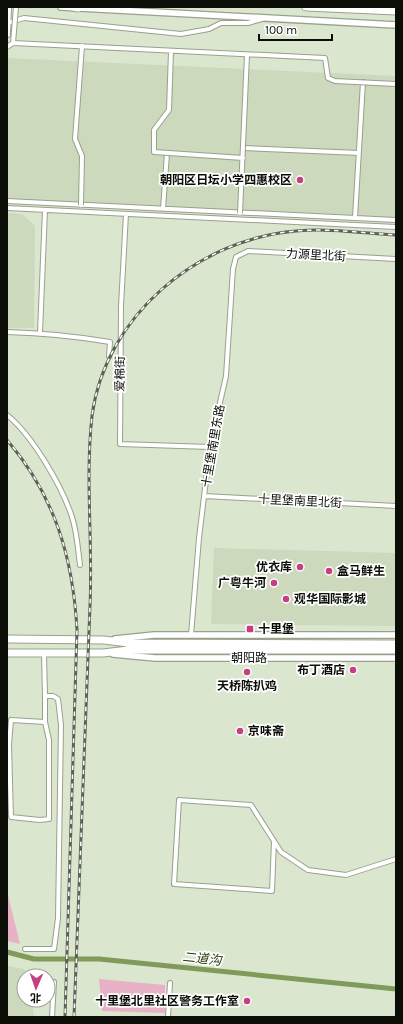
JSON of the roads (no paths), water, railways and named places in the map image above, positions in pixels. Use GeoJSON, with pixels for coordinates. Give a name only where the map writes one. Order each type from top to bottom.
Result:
{"type":"FeatureCollection","features":[{"type":"Feature","properties":{"kind":"highway"},"geometry":{"type":"LineString","coordinates":[[306,7],[396,11]]}},
{"type":"Feature","properties":{"kind":"highway","name":"朝阳路"},"geometry":{"type":"LineString","coordinates":[[7,639],[104,640],[128,643],[238,647],[396,650]]}},
{"type":"Feature","properties":{"kind":"highway","name":"朝阳路"},"geometry":{"type":"LineString","coordinates":[[7,653],[103,653],[128,650],[396,644]]}},
{"type":"Feature","properties":{"kind":"street"},"geometry":{"type":"LineString","coordinates":[[8,35],[9,7]]}},
{"type":"Feature","properties":{"kind":"street"},"geometry":{"type":"LineString","coordinates":[[13,43],[15,36],[16,7]]}},
{"type":"Feature","properties":{"kind":"street"},"geometry":{"type":"LineString","coordinates":[[61,7],[396,25]]}},
{"type":"Feature","properties":{"kind":"street"},"geometry":{"type":"LineString","coordinates":[[8,23],[24,18],[181,34],[209,29],[221,23],[248,23],[268,17]]}},
{"type":"Feature","properties":{"kind":"street"},"geometry":{"type":"LineString","coordinates":[[7,47],[13,43],[325,58],[328,78],[334,81],[396,84]]}},
{"type":"Feature","properties":{"kind":"street"},"geometry":{"type":"LineString","coordinates":[[81,205],[82,156],[75,139],[82,46]]}},
{"type":"Feature","properties":{"kind":"street"},"geometry":{"type":"LineString","coordinates":[[171,51],[169,110],[154,130],[154,152],[243,158]]}},
{"type":"Feature","properties":{"kind":"street"},"geometry":{"type":"LineString","coordinates":[[240,213],[247,55]]}},
{"type":"Feature","properties":{"kind":"street"},"geometry":{"type":"LineString","coordinates":[[355,218],[363,82]]}},
{"type":"Feature","properties":{"kind":"street"},"geometry":{"type":"LineString","coordinates":[[243,148],[359,153]]}},
{"type":"Feature","properties":{"kind":"street"},"geometry":{"type":"LineString","coordinates":[[164,209],[167,153]]}},
{"type":"Feature","properties":{"kind":"street"},"geometry":{"type":"LineString","coordinates":[[7,201],[396,220]]}},
{"type":"Feature","properties":{"kind":"street"},"geometry":{"type":"LineString","coordinates":[[7,208],[396,227]]}},
{"type":"Feature","properties":{"kind":"street"},"geometry":{"type":"LineString","coordinates":[[40,332],[45,210]]}},
{"type":"Feature","properties":{"kind":"street","name":"爱棉街"},"geometry":{"type":"LineString","coordinates":[[126,214],[121,314],[120,444],[210,447]]}},
{"type":"Feature","properties":{"kind":"street","name":"力源里北街"},"geometry":{"type":"LineString","coordinates":[[236,257],[248,251],[396,259]]}},
{"type":"Feature","properties":{"kind":"street","name":"十里堡南里东路"},"geometry":{"type":"LineString","coordinates":[[191,635],[210,447],[226,376],[233,269],[236,257]]}},
{"type":"Feature","properties":{"kind":"street"},"geometry":{"type":"LineString","coordinates":[[7,332],[40,332],[77,336],[110,342],[109,356]]}},
{"type":"Feature","properties":{"kind":"street"},"geometry":{"type":"LineString","coordinates":[[7,415],[17,422],[47,465],[63,497],[72,517],[80,565]]}},
{"type":"Feature","properties":{"kind":"street","name":"十里堡南里北街"},"geometry":{"type":"LineString","coordinates":[[204,496],[396,506]]}},
{"type":"Feature","properties":{"kind":"street","name":"朝阳路"},"geometry":{"type":"LineString","coordinates":[[104,640],[154,635],[396,635]]}},
{"type":"Feature","properties":{"kind":"street"},"geometry":{"type":"LineString","coordinates":[[238,635],[238,658]]}},
{"type":"Feature","properties":{"kind":"street"},"geometry":{"type":"LineString","coordinates":[[44,653],[45,722],[49,740],[49,819],[40,820],[12,817],[9,744],[11,720],[45,722]]}},
{"type":"Feature","properties":{"kind":"street","name":"朝阳路"},"geometry":{"type":"LineString","coordinates":[[103,653],[154,658],[396,658]]}},
{"type":"Feature","properties":{"kind":"street"},"geometry":{"type":"LineString","coordinates":[[25,950],[54,949],[58,918],[61,725],[58,699],[53,696],[45,696]]}},
{"type":"Feature","properties":{"kind":"street"},"geometry":{"type":"LineString","coordinates":[[274,841],[272,891],[174,884],[179,800],[251,805],[274,841],[280,852],[308,870],[346,875],[396,859]]}},
{"type":"Feature","properties":{"kind":"street"},"geometry":{"type":"LineString","coordinates":[[168,1017],[170,983]]}},
{"type":"Feature","properties":{"kind":"waterway","name":"二道沟"},"geometry":{"type":"LineString","coordinates":[[7,952],[34,959],[99,959],[396,989]]}},
{"type":"Feature","properties":{"kind":"railway"},"geometry":{"type":"LineString","coordinates":[[74,1017],[91,582],[89,463],[92,416],[100,380],[116,346],[136,316],[162,289],[192,267],[225,249],[260,237],[308,230],[333,230],[396,235]]}},
{"type":"Feature","properties":{"kind":"railway"},"geometry":{"type":"LineString","coordinates":[[7,440],[24,461],[38,483],[49,506],[66,553],[75,603],[77,630],[65,1017]]}},
{"type":"Feature","properties":{"kind":"place","name":"朝阳区日坛小学四惠校区"},"geometry":{"type":"Point","coordinates":[300,180]}},
{"type":"Feature","properties":{"kind":"place","name":"优衣库"},"geometry":{"type":"Point","coordinates":[300,567]}},
{"type":"Feature","properties":{"kind":"place","name":"盒马鲜生"},"geometry":{"type":"Point","coordinates":[329,571]}},
{"type":"Feature","properties":{"kind":"place","name":"广粤牛河"},"geometry":{"type":"Point","coordinates":[274,583]}},
{"type":"Feature","properties":{"kind":"place","name":"观华国际影城"},"geometry":{"type":"Point","coordinates":[286,599]}},
{"type":"Feature","properties":{"kind":"place","name":"十里堡"},"geometry":{"type":"Point","coordinates":[250,629]}},
{"type":"Feature","properties":{"kind":"place","name":"布丁酒店"},"geometry":{"type":"Point","coordinates":[353,670]}},
{"type":"Feature","properties":{"kind":"place","name":"天桥陈扒鸡"},"geometry":{"type":"Point","coordinates":[247,672]}},
{"type":"Feature","properties":{"kind":"place","name":"京味斋"},"geometry":{"type":"Point","coordinates":[240,731]}},
{"type":"Feature","properties":{"kind":"place","name":"十里堡北里社区警务工作室"},"geometry":{"type":"Point","coordinates":[247,1001]}}]}
